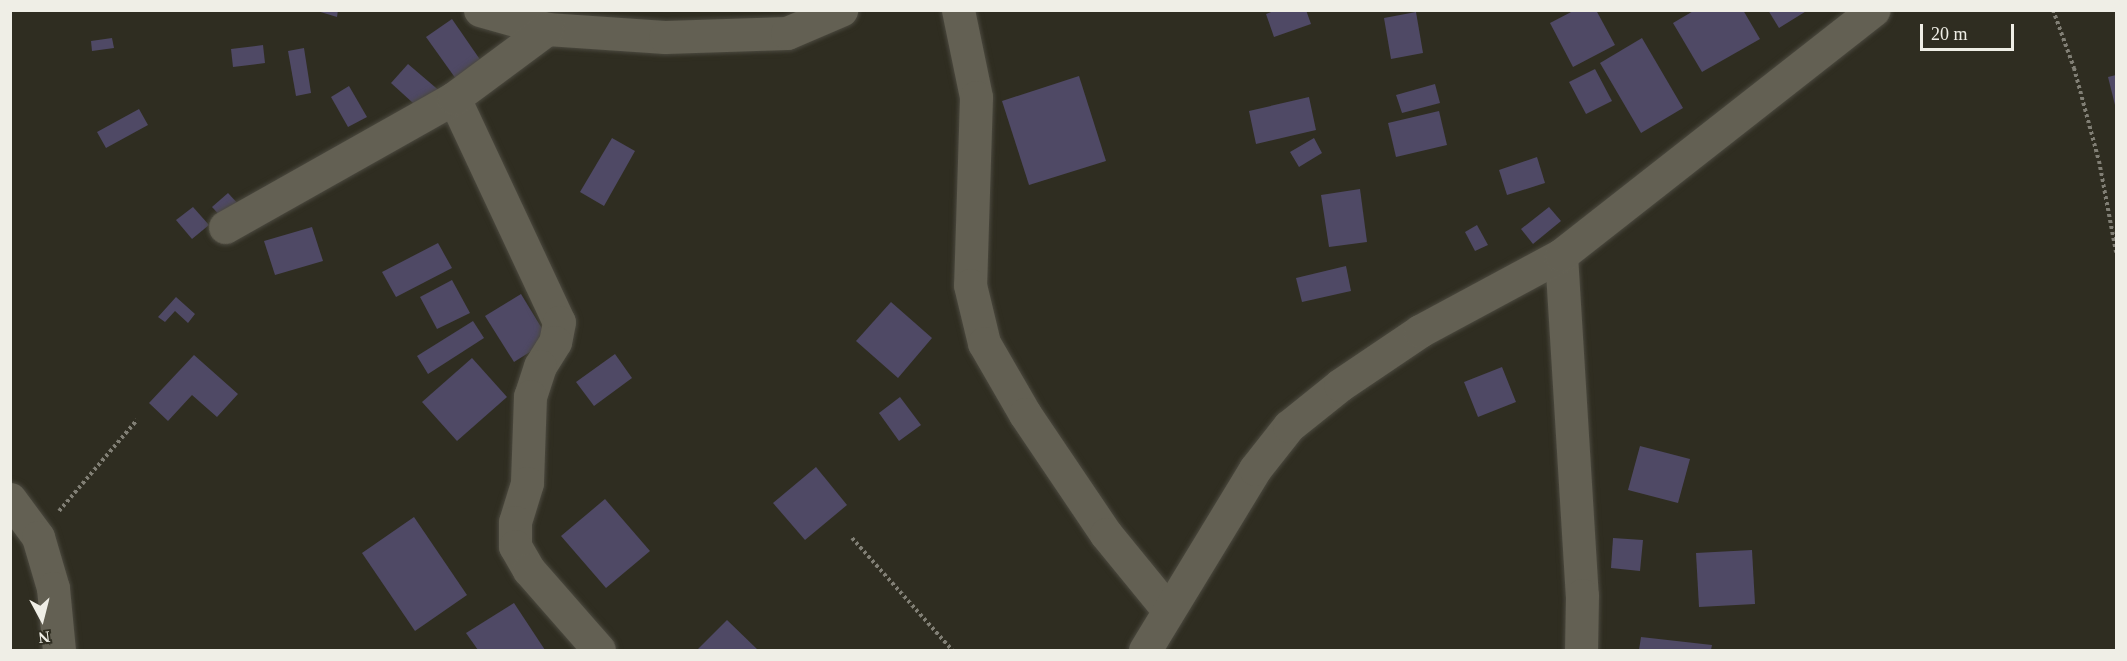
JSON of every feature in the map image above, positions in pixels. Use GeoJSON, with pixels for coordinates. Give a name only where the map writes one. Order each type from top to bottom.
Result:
{"type":"FeatureCollection","features":[{"type":"Feature","properties":{"kind":"street"},"geometry":{"type":"LineString","coordinates":[[480,10],[547,28],[665,37],[787,33],[841,10]]}},
{"type":"Feature","properties":{"kind":"street"},"geometry":{"type":"LineString","coordinates":[[1145,651],[1255,469],[1289,426],[1340,385],[1420,332],[1561,255],[1874,10]]}},
{"type":"Feature","properties":{"kind":"street"},"geometry":{"type":"LineString","coordinates":[[954,14],[976,97],[970,285],[984,342],[1024,414],[1106,534],[1168,610]]}},
{"type":"Feature","properties":{"kind":"street"},"geometry":{"type":"LineString","coordinates":[[225,227],[454,98],[547,28]]}},
{"type":"Feature","properties":{"kind":"street"},"geometry":{"type":"LineString","coordinates":[[454,98],[559,322],[555,342],[540,366],[530,396],[527,483],[515,522],[516,546],[529,570],[599,651]]}},
{"type":"Feature","properties":{"kind":"street"},"geometry":{"type":"LineString","coordinates":[[1561,255],[1582,595],[1581,651]]}},
{"type":"Feature","properties":{"kind":"street"},"geometry":{"type":"LineString","coordinates":[[10,500],[38,537],[53,588],[59,651]]}},
{"type":"Feature","properties":{"kind":"path"},"geometry":{"type":"LineString","coordinates":[[2053,10],[2074,68],[2099,161],[2116,252]]}},
{"type":"Feature","properties":{"kind":"path"},"geometry":{"type":"LineString","coordinates":[[38,537],[137,420]]}},
{"type":"Feature","properties":{"kind":"path"},"geometry":{"type":"LineString","coordinates":[[852,538],[952,651]]}},
{"type":"Feature","properties":{"kind":"building"},"geometry":{"type":"Polygon","coordinates":[[[314,10],[338,10],[337,17],[314,10]]]}},
{"type":"Feature","properties":{"kind":"building"},"geometry":{"type":"Polygon","coordinates":[[[1277,10],[1306,10],[1311,24],[1274,37],[1266,14],[1277,10]]]}},
{"type":"Feature","properties":{"kind":"building"},"geometry":{"type":"Polygon","coordinates":[[[1575,10],[1596,10],[1615,45],[1573,67],[1550,23],[1575,10]]]}},
{"type":"Feature","properties":{"kind":"building"},"geometry":{"type":"Polygon","coordinates":[[[1695,10],[1743,10],[1760,39],[1702,72],[1673,23],[1695,10]]]}},
{"type":"Feature","properties":{"kind":"building"},"geometry":{"type":"Polygon","coordinates":[[[1768,10],[1808,10],[1779,28],[1768,10]]]}},
{"type":"Feature","properties":{"kind":"building"},"geometry":{"type":"Polygon","coordinates":[[[1416,12],[1423,53],[1391,59],[1384,18],[1416,12]]]}},
{"type":"Feature","properties":{"kind":"building"},"geometry":{"type":"Polygon","coordinates":[[[452,19],[481,61],[456,79],[426,37],[452,19]]]}},
{"type":"Feature","properties":{"kind":"building"},"geometry":{"type":"Polygon","coordinates":[[[112,38],[114,48],[92,51],[91,41],[112,38]]]}},
{"type":"Feature","properties":{"kind":"building"},"geometry":{"type":"Polygon","coordinates":[[[1642,38],[1683,108],[1641,133],[1600,63],[1642,38]]]}},
{"type":"Feature","properties":{"kind":"building"},"geometry":{"type":"Polygon","coordinates":[[[263,45],[265,63],[233,67],[231,49],[263,45]]]}},
{"type":"Feature","properties":{"kind":"building"},"geometry":{"type":"Polygon","coordinates":[[[304,48],[311,93],[296,96],[288,51],[304,48]]]}},
{"type":"Feature","properties":{"kind":"building"},"geometry":{"type":"Polygon","coordinates":[[[408,64],[442,93],[424,113],[391,83],[408,64]]]}},
{"type":"Feature","properties":{"kind":"building"},"geometry":{"type":"Polygon","coordinates":[[[1595,69],[1612,101],[1586,114],[1569,82],[1595,69]]]}},
{"type":"Feature","properties":{"kind":"building"},"geometry":{"type":"Polygon","coordinates":[[[2116,75],[2116,109],[2108,77],[2116,75]]]}},
{"type":"Feature","properties":{"kind":"building"},"geometry":{"type":"Polygon","coordinates":[[[1079,76],[1106,161],[1029,185],[1002,101],[1079,76]]]}},
{"type":"Feature","properties":{"kind":"building"},"geometry":{"type":"Polygon","coordinates":[[[1435,84],[1440,103],[1402,113],[1396,95],[1435,84]]]}},
{"type":"Feature","properties":{"kind":"building"},"geometry":{"type":"Polygon","coordinates":[[[349,86],[367,117],[348,127],[331,97],[349,86]]]}},
{"type":"Feature","properties":{"kind":"building"},"geometry":{"type":"Polygon","coordinates":[[[1309,97],[1316,130],[1256,144],[1249,111],[1309,97]]]}},
{"type":"Feature","properties":{"kind":"building"},"geometry":{"type":"Polygon","coordinates":[[[139,109],[148,125],[106,148],[97,132],[139,109]]]}},
{"type":"Feature","properties":{"kind":"building"},"geometry":{"type":"Polygon","coordinates":[[[1439,111],[1447,145],[1396,157],[1388,123],[1439,111]]]}},
{"type":"Feature","properties":{"kind":"building"},"geometry":{"type":"Polygon","coordinates":[[[612,138],[635,151],[604,206],[580,192],[612,138]]]}},
{"type":"Feature","properties":{"kind":"building"},"geometry":{"type":"Polygon","coordinates":[[[1314,138],[1322,153],[1299,167],[1290,152],[1314,138]]]}},
{"type":"Feature","properties":{"kind":"building"},"geometry":{"type":"Polygon","coordinates":[[[1537,157],[1545,183],[1507,195],[1499,170],[1537,157]]]}},
{"type":"Feature","properties":{"kind":"building"},"geometry":{"type":"Polygon","coordinates":[[[1360,189],[1367,242],[1329,247],[1321,195],[1360,189]]]}},
{"type":"Feature","properties":{"kind":"building"},"geometry":{"type":"Polygon","coordinates":[[[228,193],[241,207],[225,221],[212,207],[228,193]]]}},
{"type":"Feature","properties":{"kind":"building"},"geometry":{"type":"Polygon","coordinates":[[[193,207],[209,225],[192,239],[176,220],[193,207]]]}},
{"type":"Feature","properties":{"kind":"building"},"geometry":{"type":"Polygon","coordinates":[[[1549,207],[1561,221],[1533,244],[1521,229],[1549,207]]]}},
{"type":"Feature","properties":{"kind":"building"},"geometry":{"type":"Polygon","coordinates":[[[1477,225],[1488,245],[1475,251],[1465,232],[1477,225]]]}},
{"type":"Feature","properties":{"kind":"building"},"geometry":{"type":"Polygon","coordinates":[[[312,227],[323,261],[275,275],[264,241],[312,227]]]}},
{"type":"Feature","properties":{"kind":"building"},"geometry":{"type":"Polygon","coordinates":[[[438,243],[452,268],[396,297],[382,272],[438,243]]]}},
{"type":"Feature","properties":{"kind":"building"},"geometry":{"type":"Polygon","coordinates":[[[1346,266],[1351,291],[1302,302],[1296,278],[1346,266]]]}},
{"type":"Feature","properties":{"kind":"building"},"geometry":{"type":"Polygon","coordinates":[[[452,280],[470,313],[437,329],[420,297],[452,280]]]}},
{"type":"Feature","properties":{"kind":"building"},"geometry":{"type":"Polygon","coordinates":[[[521,294],[549,340],[514,362],[485,316],[521,294]]]}},
{"type":"Feature","properties":{"kind":"building"},"geometry":{"type":"Polygon","coordinates":[[[176,297],[195,314],[188,323],[175,311],[165,322],[158,317],[176,297]]]}},
{"type":"Feature","properties":{"kind":"building"},"geometry":{"type":"Polygon","coordinates":[[[891,302],[932,338],[898,378],[856,341],[891,302]]]}},
{"type":"Feature","properties":{"kind":"building"},"geometry":{"type":"Polygon","coordinates":[[[473,321],[484,338],[428,374],[417,356],[473,321]]]}},
{"type":"Feature","properties":{"kind":"building"},"geometry":{"type":"Polygon","coordinates":[[[615,354],[632,378],[594,406],[576,382],[615,354]]]}},
{"type":"Feature","properties":{"kind":"building"},"geometry":{"type":"Polygon","coordinates":[[[194,355],[238,394],[217,417],[192,395],[168,421],[149,403],[194,355]]]}},
{"type":"Feature","properties":{"kind":"building"},"geometry":{"type":"Polygon","coordinates":[[[472,358],[507,397],[457,441],[422,402],[472,358]]]}},
{"type":"Feature","properties":{"kind":"building"},"geometry":{"type":"Polygon","coordinates":[[[1502,367],[1516,402],[1478,417],[1464,382],[1502,367]]]}},
{"type":"Feature","properties":{"kind":"building"},"geometry":{"type":"Polygon","coordinates":[[[900,397],[921,425],[899,441],[879,413],[900,397]]]}},
{"type":"Feature","properties":{"kind":"building"},"geometry":{"type":"Polygon","coordinates":[[[1640,446],[1690,459],[1678,503],[1628,490],[1640,446]]]}},
{"type":"Feature","properties":{"kind":"building"},"geometry":{"type":"Polygon","coordinates":[[[816,467],[847,505],[805,540],[773,503],[816,467]]]}},
{"type":"Feature","properties":{"kind":"building"},"geometry":{"type":"Polygon","coordinates":[[[605,499],[650,551],[606,588],[561,536],[605,499]]]}},
{"type":"Feature","properties":{"kind":"building"},"geometry":{"type":"Polygon","coordinates":[[[414,517],[467,595],[415,631],[362,553],[414,517]]]}},
{"type":"Feature","properties":{"kind":"building"},"geometry":{"type":"Polygon","coordinates":[[[1613,538],[1643,540],[1640,571],[1611,568],[1613,538]]]}},
{"type":"Feature","properties":{"kind":"building"},"geometry":{"type":"Polygon","coordinates":[[[1752,550],[1755,604],[1699,607],[1696,553],[1752,550]]]}},
{"type":"Feature","properties":{"kind":"building"},"geometry":{"type":"Polygon","coordinates":[[[514,603],[545,650],[478,650],[466,633],[514,603]]]}},
{"type":"Feature","properties":{"kind":"building"},"geometry":{"type":"Polygon","coordinates":[[[727,620],[758,650],[697,650],[727,620]]]}},
{"type":"Feature","properties":{"kind":"building"},"geometry":{"type":"Polygon","coordinates":[[[1641,637],[1712,645],[1711,650],[1639,650],[1641,637]]]}}]}
